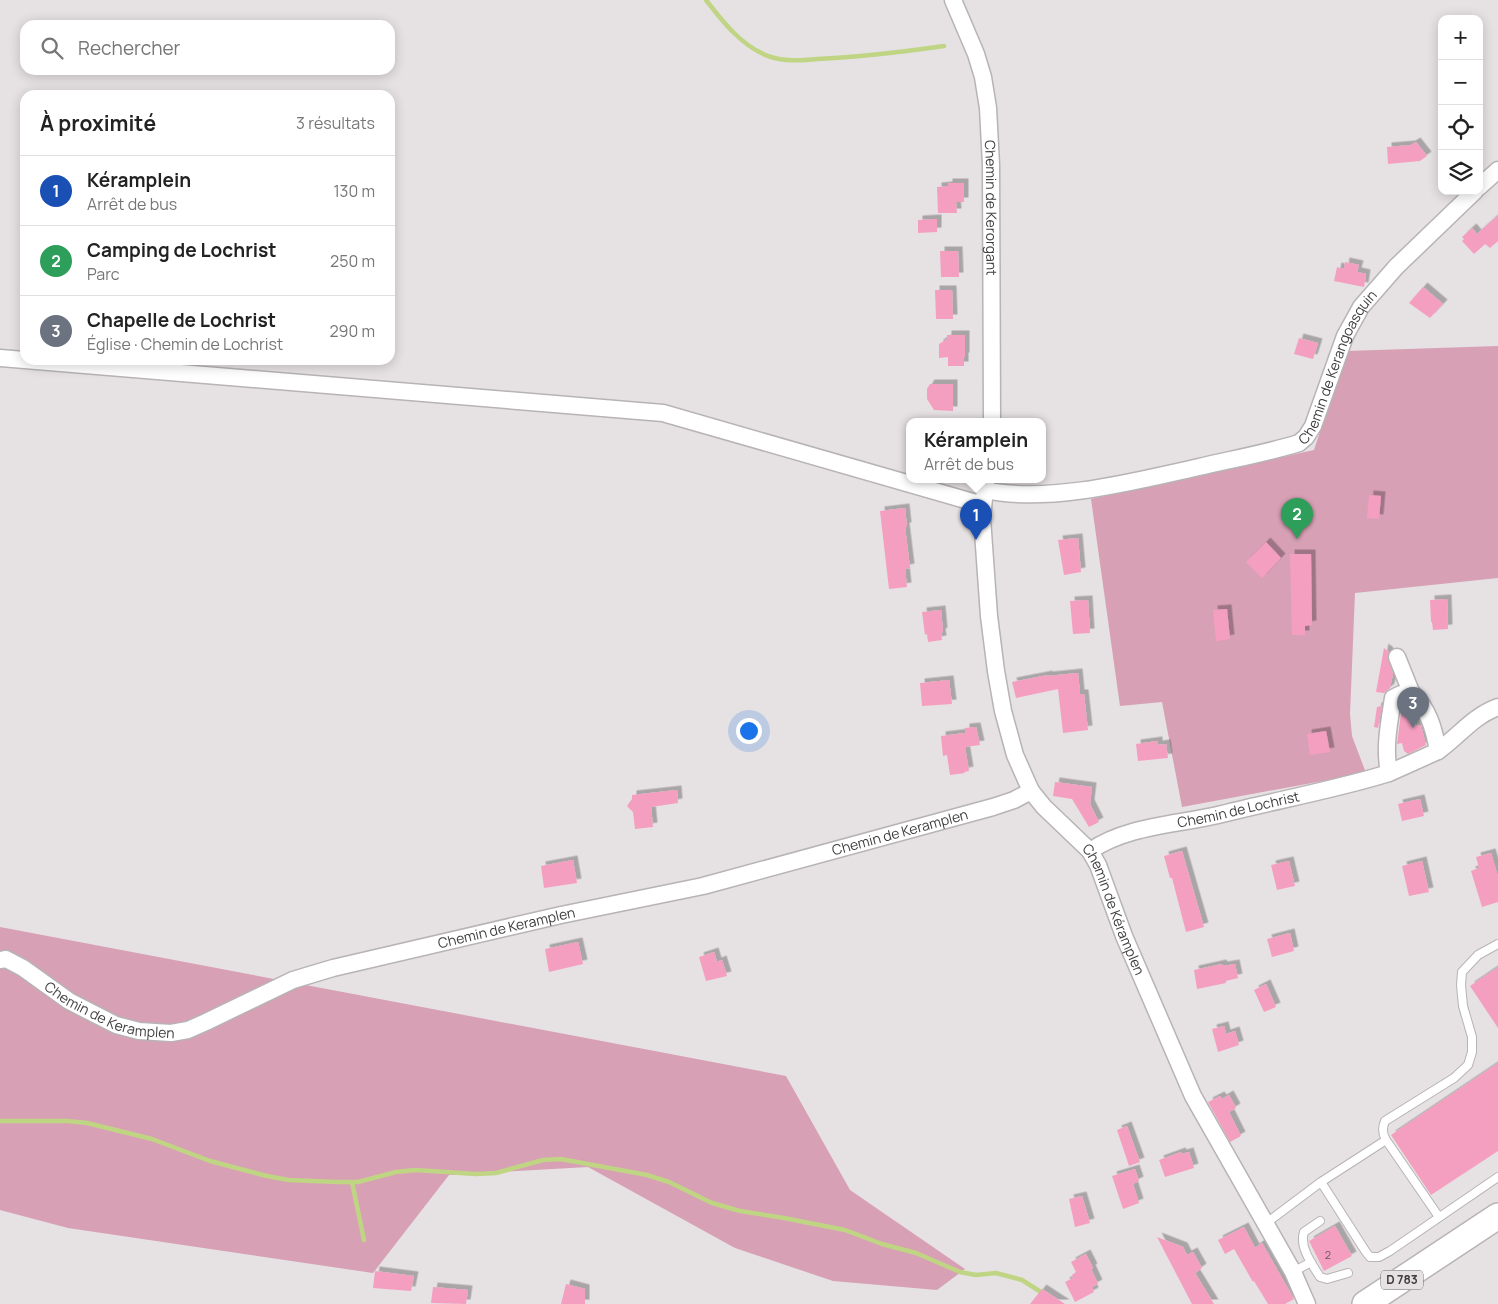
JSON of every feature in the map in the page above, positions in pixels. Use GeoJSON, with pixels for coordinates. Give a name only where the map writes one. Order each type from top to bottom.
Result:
{"type":"FeatureCollection","features":[{"type":"Feature","properties":{"kind":"main road","name":"D 783"},"geometry":{"type":"LineString","coordinates":[[1365,1304],[1498,1216]]}},
{"type":"Feature","properties":{"kind":"main road","name":"D 783"},"geometry":{"type":"LineString","coordinates":[[1396,1304],[1498,1237]]}},
{"type":"Feature","properties":{"kind":"street","name":"Chemin de Kerorgant"},"geometry":{"type":"LineString","coordinates":[[954,0],[976,54],[983,77],[988,108],[991,165],[992,418]]}},
{"type":"Feature","properties":{"kind":"street"},"geometry":{"type":"LineString","coordinates":[[1483,183],[1498,170]]}},
{"type":"Feature","properties":{"kind":"street","name":"Chemin de Kerangoasquin"},"geometry":{"type":"LineString","coordinates":[[952,483],[985,491],[1016,495],[1093,488],[1152,478],[1300,443],[1313,426],[1345,336],[1361,307],[1396,267],[1471,195]]}},
{"type":"Feature","properties":{"kind":"street","name":"Chemin de Kerangoasquin"},"geometry":{"type":"LineString","coordinates":[[0,358],[20,360]]}},
{"type":"Feature","properties":{"kind":"street","name":"Chemin de Kerangoasquin"},"geometry":{"type":"LineString","coordinates":[[84,365],[663,413],[906,472]]}},
{"type":"Feature","properties":{"kind":"street","name":"Chemin de Kéramplen"},"geometry":{"type":"LineString","coordinates":[[985,491],[982,518],[983,548],[996,671],[1011,740],[1022,773],[1031,791],[1044,807],[1090,851],[1098,865],[1124,936],[1192,1096],[1293,1272],[1307,1304]]}},
{"type":"Feature","properties":{"kind":"street"},"geometry":{"type":"LineString","coordinates":[[1397,658],[1411,692],[1426,711],[1433,728],[1438,751]]}},
{"type":"Feature","properties":{"kind":"street"},"geometry":{"type":"LineString","coordinates":[[1389,773],[1386,754],[1387,734],[1393,698],[1411,692]]}},
{"type":"Feature","properties":{"kind":"street","name":"Chemin de Lochrist"},"geometry":{"type":"LineString","coordinates":[[1090,851],[1100,844],[1129,833],[1223,814],[1389,773],[1438,751],[1456,737],[1470,722],[1498,707]]}},
{"type":"Feature","properties":{"kind":"street","name":"Chemin de Keramplen"},"geometry":{"type":"LineString","coordinates":[[0,960],[6,959],[23,968],[69,1001],[116,1025],[139,1031],[171,1033],[188,1030],[293,980],[333,968],[561,915],[703,886],[747,875],[992,807],[1014,800],[1031,791]]}},
{"type":"Feature","properties":{"kind":"lane"},"geometry":{"type":"LineString","coordinates":[[1440,1216],[1382,1133],[1385,1121],[1454,1078],[1468,1065],[1472,1052],[1472,1037],[1463,1006],[1462,972],[1478,955],[1498,944]]}},
{"type":"Feature","properties":{"kind":"lane"},"geometry":{"type":"LineString","coordinates":[[1265,1224],[1321,1182],[1386,1140]]}},
{"type":"Feature","properties":{"kind":"lane"},"geometry":{"type":"LineString","coordinates":[[1321,1182],[1366,1252],[1370,1257],[1379,1257],[1498,1177]]}},
{"type":"Feature","properties":{"kind":"lane"},"geometry":{"type":"LineString","coordinates":[[1320,1221],[1304,1232],[1302,1244],[1320,1277],[1327,1279],[1348,1273]]}},
{"type":"Feature","properties":{"kind":"lane"},"geometry":{"type":"LineString","coordinates":[[1293,1272],[1312,1262]]}},
{"type":"Feature","properties":{"kind":"shaded area"},"geometry":{"type":"Polygon","coordinates":[[[1498,346],[1498,578],[1355,593],[1350,714],[1352,736],[1366,773],[1182,807],[1162,702],[1120,706],[1091,499],[1314,450],[1347,351],[1498,346]]]}},
{"type":"Feature","properties":{"kind":"shaded area"},"geometry":{"type":"Polygon","coordinates":[[[0,927],[786,1076],[850,1190],[965,1269],[937,1290],[833,1281],[735,1248],[588,1167],[449,1175],[373,1273],[68,1228],[0,1210],[0,927]]]}},
{"type":"Feature","properties":{"kind":"building"},"geometry":{"type":"Polygon","coordinates":[[[1416,142],[1427,156],[1420,161],[1388,164],[1387,147],[1411,145],[1416,142]]]}},
{"type":"Feature","properties":{"kind":"building"},"geometry":{"type":"Polygon","coordinates":[[[948,183],[964,183],[964,202],[956,202],[957,213],[938,213],[937,187],[948,186],[948,183]]]}},
{"type":"Feature","properties":{"kind":"building"},"geometry":{"type":"Polygon","coordinates":[[[1498,215],[1498,241],[1490,248],[1485,244],[1474,254],[1462,241],[1464,239],[1462,237],[1472,228],[1477,234],[1498,215]]]}},
{"type":"Feature","properties":{"kind":"building"},"geometry":{"type":"Polygon","coordinates":[[[937,219],[937,232],[918,233],[918,220],[937,219]]]}},
{"type":"Feature","properties":{"kind":"building"},"geometry":{"type":"Polygon","coordinates":[[[940,251],[958,251],[959,277],[941,277],[940,251]]]}},
{"type":"Feature","properties":{"kind":"building"},"geometry":{"type":"Polygon","coordinates":[[[1345,262],[1359,265],[1357,272],[1366,274],[1364,287],[1334,281],[1337,267],[1344,269],[1345,262]]]}},
{"type":"Feature","properties":{"kind":"building"},"geometry":{"type":"Polygon","coordinates":[[[1423,287],[1443,304],[1430,318],[1409,303],[1423,287]]]}},
{"type":"Feature","properties":{"kind":"building"},"geometry":{"type":"Polygon","coordinates":[[[935,290],[952,290],[953,319],[936,319],[935,290]]]}},
{"type":"Feature","properties":{"kind":"building"},"geometry":{"type":"Polygon","coordinates":[[[947,335],[965,335],[964,366],[948,366],[948,357],[939,358],[939,344],[947,339],[947,335]]]}},
{"type":"Feature","properties":{"kind":"building"},"geometry":{"type":"Polygon","coordinates":[[[1299,338],[1318,343],[1313,359],[1294,354],[1299,338]]]}},
{"type":"Feature","properties":{"kind":"building"},"geometry":{"type":"Polygon","coordinates":[[[930,384],[953,384],[953,411],[934,410],[927,399],[927,389],[930,384]]]}},
{"type":"Feature","properties":{"kind":"building"},"geometry":{"type":"Polygon","coordinates":[[[1369,495],[1381,496],[1379,519],[1367,518],[1369,495]]]}},
{"type":"Feature","properties":{"kind":"building"},"geometry":{"type":"Polygon","coordinates":[[[905,508],[907,527],[905,527],[910,568],[905,569],[907,587],[889,589],[880,511],[905,508]]]}},
{"type":"Feature","properties":{"kind":"building"},"geometry":{"type":"Polygon","coordinates":[[[1078,538],[1081,572],[1064,575],[1058,540],[1078,538]]]}},
{"type":"Feature","properties":{"kind":"building"},"geometry":{"type":"Polygon","coordinates":[[[1266,542],[1281,558],[1262,578],[1246,562],[1266,542]]]}},
{"type":"Feature","properties":{"kind":"building"},"geometry":{"type":"Polygon","coordinates":[[[1290,554],[1311,554],[1312,625],[1305,626],[1305,635],[1292,635],[1290,554]]]}},
{"type":"Feature","properties":{"kind":"building"},"geometry":{"type":"Polygon","coordinates":[[[1447,599],[1448,629],[1433,630],[1430,600],[1447,599]]]}},
{"type":"Feature","properties":{"kind":"building"},"geometry":{"type":"Polygon","coordinates":[[[1088,600],[1090,633],[1073,634],[1070,601],[1088,600]]]}},
{"type":"Feature","properties":{"kind":"building"},"geometry":{"type":"Polygon","coordinates":[[[1227,609],[1230,639],[1216,641],[1213,610],[1227,609]]]}},
{"type":"Feature","properties":{"kind":"building"},"geometry":{"type":"Polygon","coordinates":[[[941,610],[942,640],[928,642],[927,634],[925,635],[922,612],[941,610]]]}},
{"type":"Feature","properties":{"kind":"building"},"geometry":{"type":"Polygon","coordinates":[[[1384,648],[1389,652],[1388,660],[1393,674],[1390,688],[1384,693],[1376,692],[1384,648]]]}},
{"type":"Feature","properties":{"kind":"building"},"geometry":{"type":"Polygon","coordinates":[[[1078,673],[1080,694],[1084,694],[1088,730],[1063,733],[1058,689],[1016,698],[1012,682],[1048,675],[1078,673]]]}},
{"type":"Feature","properties":{"kind":"building"},"geometry":{"type":"Polygon","coordinates":[[[949,680],[952,704],[922,706],[920,683],[949,680]]]}},
{"type":"Feature","properties":{"kind":"building"},"geometry":{"type":"Polygon","coordinates":[[[1408,703],[1413,710],[1416,726],[1421,725],[1426,745],[1408,754],[1404,751],[1402,743],[1397,744],[1402,705],[1408,703]]]}},
{"type":"Feature","properties":{"kind":"building"},"geometry":{"type":"Polygon","coordinates":[[[1382,706],[1378,728],[1374,727],[1377,707],[1382,706]]]}},
{"type":"Feature","properties":{"kind":"building"},"geometry":{"type":"Polygon","coordinates":[[[976,727],[980,745],[965,747],[969,771],[950,775],[947,755],[943,756],[941,736],[965,733],[965,728],[976,727]]]}},
{"type":"Feature","properties":{"kind":"building"},"geometry":{"type":"Polygon","coordinates":[[[1326,731],[1330,752],[1310,755],[1307,734],[1326,731]]]}},
{"type":"Feature","properties":{"kind":"building"},"geometry":{"type":"Polygon","coordinates":[[[1158,741],[1158,745],[1166,744],[1168,758],[1138,761],[1136,744],[1158,741]]]}},
{"type":"Feature","properties":{"kind":"building"},"geometry":{"type":"Polygon","coordinates":[[[1055,782],[1092,787],[1090,804],[1099,822],[1089,827],[1072,799],[1053,796],[1055,782]]]}},
{"type":"Feature","properties":{"kind":"building"},"geometry":{"type":"Polygon","coordinates":[[[677,790],[678,803],[651,807],[653,827],[635,829],[633,812],[627,806],[632,799],[632,795],[677,790]]]}},
{"type":"Feature","properties":{"kind":"building"},"geometry":{"type":"Polygon","coordinates":[[[1420,799],[1424,816],[1402,821],[1398,804],[1420,799]]]}},
{"type":"Feature","properties":{"kind":"building"},"geometry":{"type":"Polygon","coordinates":[[[1182,851],[1204,927],[1186,932],[1172,878],[1170,878],[1164,856],[1182,851]]]}},
{"type":"Feature","properties":{"kind":"building"},"geometry":{"type":"Polygon","coordinates":[[[1491,853],[1498,877],[1498,902],[1482,907],[1471,871],[1479,868],[1476,857],[1491,853]]]}},
{"type":"Feature","properties":{"kind":"building"},"geometry":{"type":"Polygon","coordinates":[[[573,860],[577,883],[544,888],[541,866],[573,860]]]}},
{"type":"Feature","properties":{"kind":"building"},"geometry":{"type":"Polygon","coordinates":[[[1289,861],[1295,886],[1277,890],[1271,865],[1289,861]]]}},
{"type":"Feature","properties":{"kind":"building"},"geometry":{"type":"Polygon","coordinates":[[[1422,861],[1429,892],[1409,896],[1402,866],[1422,861]]]}},
{"type":"Feature","properties":{"kind":"building"},"geometry":{"type":"Polygon","coordinates":[[[1290,933],[1294,951],[1272,957],[1267,939],[1290,933]]]}},
{"type":"Feature","properties":{"kind":"building"},"geometry":{"type":"Polygon","coordinates":[[[578,942],[583,964],[549,972],[545,949],[578,942]]]}},
{"type":"Feature","properties":{"kind":"building"},"geometry":{"type":"Polygon","coordinates":[[[714,952],[717,962],[722,960],[727,976],[706,981],[699,957],[714,952]]]}},
{"type":"Feature","properties":{"kind":"building"},"geometry":{"type":"Polygon","coordinates":[[[1222,964],[1223,966],[1235,964],[1238,978],[1226,981],[1226,983],[1197,989],[1194,970],[1222,964]]]}},
{"type":"Feature","properties":{"kind":"building"},"geometry":{"type":"Polygon","coordinates":[[[1498,967],[1498,1028],[1470,986],[1498,967]]]}},
{"type":"Feature","properties":{"kind":"building"},"geometry":{"type":"Polygon","coordinates":[[[1266,984],[1276,1007],[1264,1012],[1254,990],[1266,984]]]}},
{"type":"Feature","properties":{"kind":"building"},"geometry":{"type":"Polygon","coordinates":[[[1224,1026],[1226,1034],[1235,1031],[1239,1045],[1218,1052],[1212,1029],[1224,1026]]]}},
{"type":"Feature","properties":{"kind":"building"},"geometry":{"type":"Polygon","coordinates":[[[1498,1063],[1498,1151],[1431,1195],[1391,1135],[1498,1063]]]}},
{"type":"Feature","properties":{"kind":"building"},"geometry":{"type":"Polygon","coordinates":[[[1229,1095],[1236,1108],[1229,1112],[1241,1136],[1230,1142],[1208,1102],[1220,1096],[1222,1099],[1229,1095]]]}},
{"type":"Feature","properties":{"kind":"building"},"geometry":{"type":"Polygon","coordinates":[[[1127,1126],[1140,1162],[1129,1166],[1117,1130],[1127,1126]]]}},
{"type":"Feature","properties":{"kind":"building"},"geometry":{"type":"Polygon","coordinates":[[[1181,1152],[1182,1154],[1189,1152],[1194,1168],[1165,1177],[1159,1160],[1181,1152]]]}},
{"type":"Feature","properties":{"kind":"building"},"geometry":{"type":"Polygon","coordinates":[[[1135,1169],[1139,1181],[1133,1184],[1139,1203],[1123,1209],[1112,1176],[1135,1169]]]}},
{"type":"Feature","properties":{"kind":"building"},"geometry":{"type":"Polygon","coordinates":[[[1082,1196],[1090,1223],[1075,1227],[1069,1199],[1082,1196]]]}},
{"type":"Feature","properties":{"kind":"building"},"geometry":{"type":"Polygon","coordinates":[[[1335,1226],[1352,1256],[1324,1271],[1309,1241],[1335,1226]]]}},
{"type":"Feature","properties":{"kind":"building"},"geometry":{"type":"Polygon","coordinates":[[[1244,1227],[1255,1248],[1262,1243],[1294,1299],[1285,1304],[1268,1304],[1234,1249],[1225,1254],[1218,1240],[1244,1227]]]}},
{"type":"Feature","properties":{"kind":"building"},"geometry":{"type":"Polygon","coordinates":[[[1157,1237],[1183,1247],[1187,1255],[1193,1252],[1202,1268],[1195,1273],[1214,1304],[1192,1304],[1157,1237]]]}},
{"type":"Feature","properties":{"kind":"building"},"geometry":{"type":"Polygon","coordinates":[[[1086,1254],[1098,1284],[1092,1287],[1094,1292],[1075,1302],[1065,1282],[1073,1278],[1072,1275],[1076,1272],[1071,1262],[1086,1254]]]}},
{"type":"Feature","properties":{"kind":"building"},"geometry":{"type":"Polygon","coordinates":[[[375,1271],[414,1276],[411,1291],[373,1288],[375,1271]]]}},
{"type":"Feature","properties":{"kind":"building"},"geometry":{"type":"Polygon","coordinates":[[[566,1284],[585,1289],[585,1304],[561,1304],[566,1284]]]}},
{"type":"Feature","properties":{"kind":"building"},"geometry":{"type":"Polygon","coordinates":[[[433,1287],[468,1290],[466,1304],[431,1303],[433,1287]]]}},
{"type":"Feature","properties":{"kind":"building"},"geometry":{"type":"Polygon","coordinates":[[[1042,1289],[1065,1304],[1030,1304],[1042,1289]]]}},
{"type":"Feature","properties":{"kind":"waterway"},"geometry":{"type":"LineString","coordinates":[[706,0],[743,41],[761,53],[777,59],[800,60],[849,57],[944,46]]}},
{"type":"Feature","properties":{"kind":"waterway"},"geometry":{"type":"LineString","coordinates":[[0,1121],[67,1121],[87,1123],[152,1139],[210,1161],[289,1180],[358,1182],[396,1172],[415,1170],[476,1174],[496,1173],[543,1160],[561,1159],[647,1175],[669,1182],[712,1203],[740,1211],[845,1230],[882,1244],[916,1253],[960,1272],[976,1275],[996,1273],[1022,1280],[1044,1294]]}},
{"type":"Feature","properties":{"kind":"waterway"},"geometry":{"type":"LineString","coordinates":[[352,1182],[364,1240]]}},
{"type":"Feature","properties":{"kind":"place","name":"Camping de Lochrist"},"geometry":{"type":"Point","coordinates":[1297,539]}},
{"type":"Feature","properties":{"kind":"place","name":"Kéramplein"},"geometry":{"type":"Point","coordinates":[976,540]}},
{"type":"Feature","properties":{"kind":"place","name":"Chapelle de Lochrist"},"geometry":{"type":"Point","coordinates":[1413,728]}}]}
